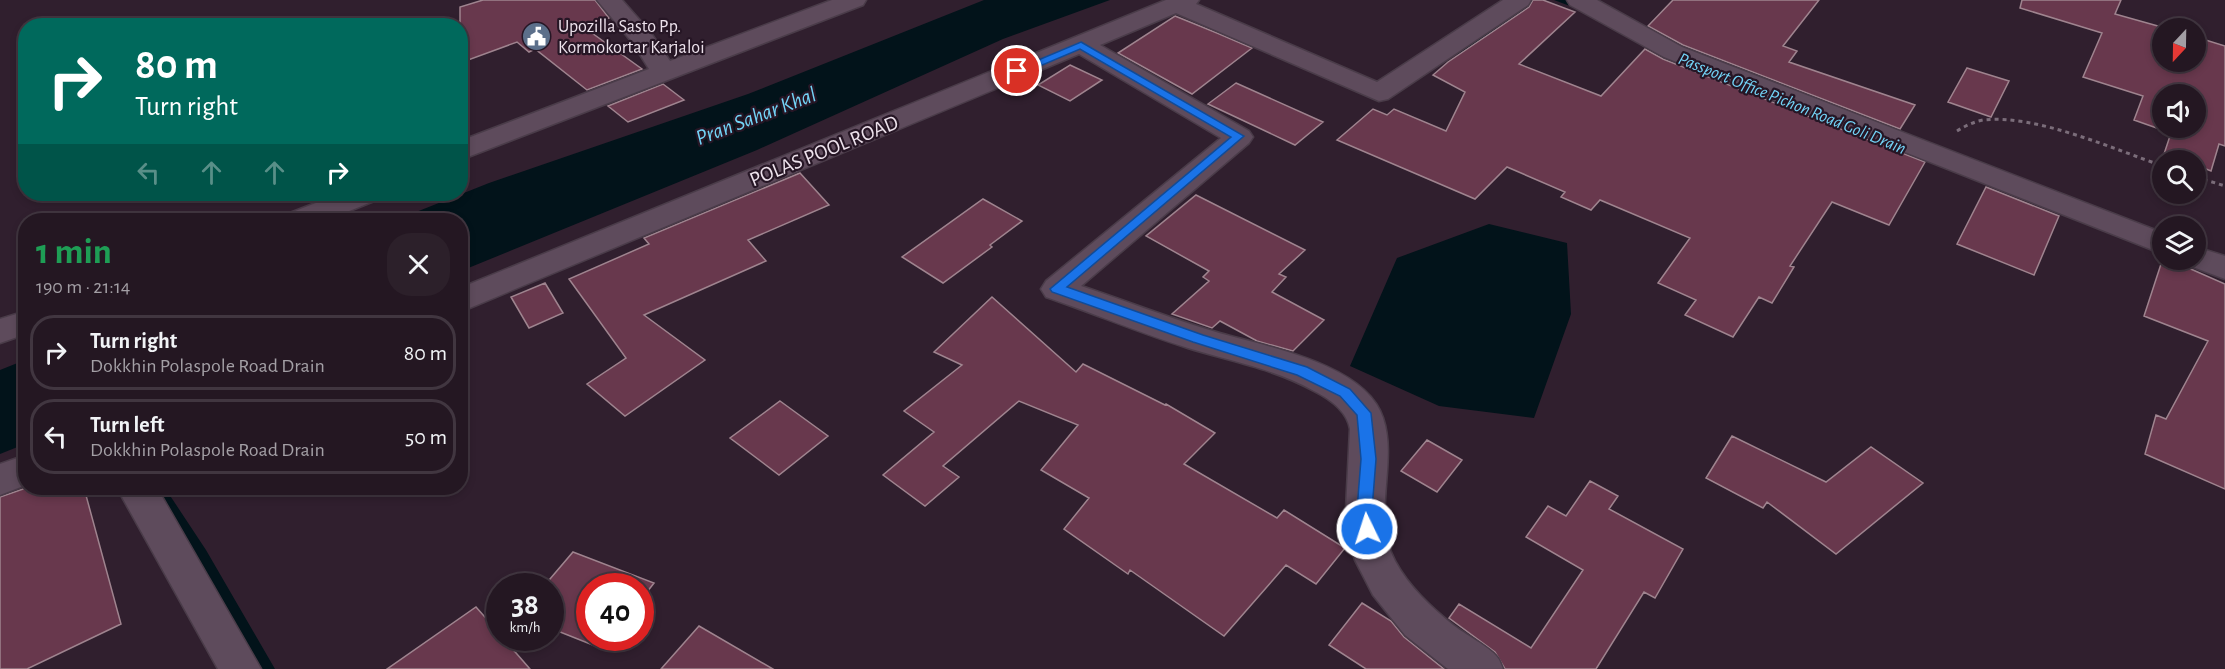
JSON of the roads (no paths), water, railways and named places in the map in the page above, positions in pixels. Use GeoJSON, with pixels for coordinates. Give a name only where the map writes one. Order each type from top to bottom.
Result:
{"type":"FeatureCollection","features":[{"type":"Feature","properties":{"kind":"street"},"geometry":{"type":"LineString","coordinates":[[609,0],[642,39],[664,72]]}},
{"type":"Feature","properties":{"kind":"street"},"geometry":{"type":"LineString","coordinates":[[468,149],[854,0]]}},
{"type":"Feature","properties":{"kind":"street"},"geometry":{"type":"LineString","coordinates":[[1181,2],[1379,93],[1519,0]]}},
{"type":"Feature","properties":{"kind":"street"},"geometry":{"type":"LineString","coordinates":[[1579,0],[1673,52],[2152,240]]}},
{"type":"Feature","properties":{"kind":"street","name":"POLAS POOL ROAD"},"geometry":{"type":"LineString","coordinates":[[468,297],[1181,2]]}},
{"type":"Feature","properties":{"kind":"street"},"geometry":{"type":"LineString","coordinates":[[1081,45],[1239,136],[1057,289],[1198,339],[1302,371],[1345,393],[1364,413],[1369,459],[1364,510],[1370,548],[1391,593],[1442,643],[1482,669]]}},
{"type":"Feature","properties":{"kind":"street"},"geometry":{"type":"LineString","coordinates":[[327,213],[360,204]]}},
{"type":"Feature","properties":{"kind":"street"},"geometry":{"type":"LineString","coordinates":[[2206,261],[2225,268]]}},
{"type":"Feature","properties":{"kind":"street"},"geometry":{"type":"LineString","coordinates":[[0,331],[18,325]]}},
{"type":"Feature","properties":{"kind":"street"},"geometry":{"type":"LineString","coordinates":[[0,480],[18,472]]}},
{"type":"Feature","properties":{"kind":"street"},"geometry":{"type":"LineString","coordinates":[[141,495],[240,669]]}},
{"type":"Feature","properties":{"kind":"water","name":"Pran Sahar Khal"},"geometry":{"type":"Polygon","coordinates":[[[984,0],[1110,0],[1003,39],[757,150],[468,268],[468,213],[414,213],[444,201],[468,201],[468,191],[489,183],[748,94],[984,0]]]}},
{"type":"Feature","properties":{"kind":"water"},"geometry":{"type":"Polygon","coordinates":[[[1489,224],[1567,243],[1571,314],[1534,418],[1439,406],[1350,366],[1397,258],[1489,224]]]}},
{"type":"Feature","properties":{"kind":"water"},"geometry":{"type":"Polygon","coordinates":[[[18,363],[18,447],[0,454],[0,370],[18,363]]]}},
{"type":"Feature","properties":{"kind":"waterway","name":"Passport Office Pichon Road Goli Drain"},"geometry":{"type":"LineString","coordinates":[[1455,52],[1534,0]]}},
{"type":"Feature","properties":{"kind":"waterway","name":"Passport Office Pichon Road Goli Drain"},"geometry":{"type":"LineString","coordinates":[[1558,0],[1583,8]]}},
{"type":"Feature","properties":{"kind":"waterway"},"geometry":{"type":"LineString","coordinates":[[163,495],[201,554],[267,669]]}},
{"type":"Feature","properties":{"kind":"place","name":"Upozilla Sasto P.p. Kormokortar Karjaloi"},"geometry":{"type":"Point","coordinates":[537,37]}}]}
